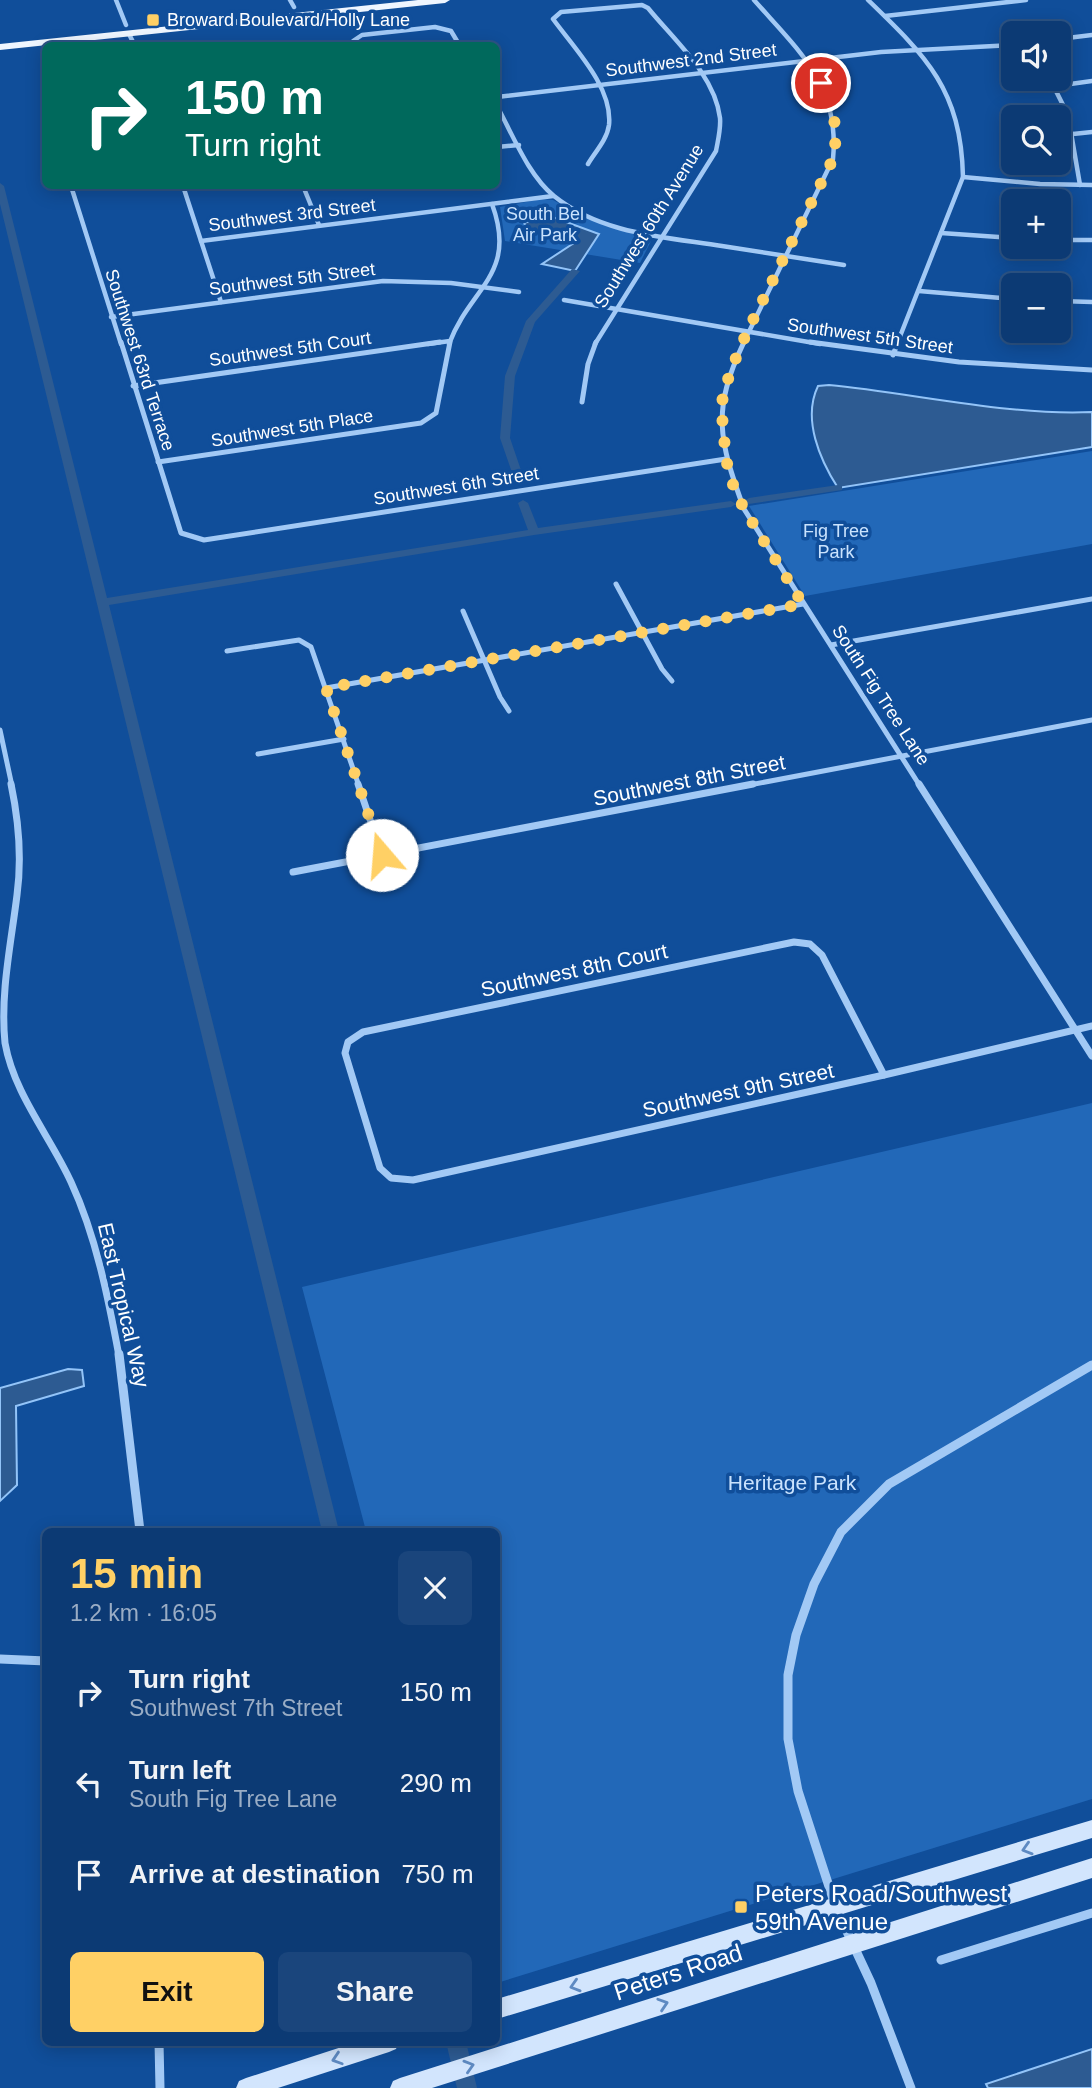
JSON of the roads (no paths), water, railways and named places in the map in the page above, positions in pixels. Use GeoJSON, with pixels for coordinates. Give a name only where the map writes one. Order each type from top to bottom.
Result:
{"type":"FeatureCollection","features":[{"type":"Feature","properties":{"kind":"main road"},"geometry":{"type":"LineString","coordinates":[[0,47],[219,18],[227,14],[292,3],[357,0]]}},
{"type":"Feature","properties":{"kind":"main road"},"geometry":{"type":"LineString","coordinates":[[0,38],[445,0]]}},
{"type":"Feature","properties":{"kind":"main road","name":"Peters Road"},"geometry":{"type":"LineString","coordinates":[[500,2008],[1092,1829]]}},
{"type":"Feature","properties":{"kind":"main road","name":"Peters Road"},"geometry":{"type":"LineString","coordinates":[[400,2088],[1092,1868]]}},
{"type":"Feature","properties":{"kind":"main road"},"geometry":{"type":"LineString","coordinates":[[246,2088],[377,2046]]}},
{"type":"Feature","properties":{"kind":"street"},"geometry":{"type":"LineString","coordinates":[[116,0],[133,42]]}},
{"type":"Feature","properties":{"kind":"street","name":"South Fig Tree Lane"},"geometry":{"type":"LineString","coordinates":[[754,0],[821,83],[830,102],[838,138],[833,159],[747,332],[730,372],[721,405],[726,459],[744,509],[1092,1056]]}},
{"type":"Feature","properties":{"kind":"street"},"geometry":{"type":"LineString","coordinates":[[868,0],[917,50],[938,76],[953,101],[961,124],[965,150],[963,177],[893,355]]}},
{"type":"Feature","properties":{"kind":"street"},"geometry":{"type":"LineString","coordinates":[[885,16],[1026,0]]}},
{"type":"Feature","properties":{"kind":"street","name":"Southwest 60th Avenue"},"geometry":{"type":"LineString","coordinates":[[582,401],[588,365],[595,344],[716,151],[720,128],[719,111],[712,91],[648,8],[642,5],[561,12],[555,15],[553,19],[598,85]]}},
{"type":"Feature","properties":{"kind":"street"},"geometry":{"type":"LineString","coordinates":[[353,42],[356,38],[445,28],[457,42]]}},
{"type":"Feature","properties":{"kind":"street"},"geometry":{"type":"LineString","coordinates":[[1071,38],[1092,35]]}},
{"type":"Feature","properties":{"kind":"street","name":"Southwest 2nd Street"},"geometry":{"type":"LineString","coordinates":[[500,97],[804,61],[1001,45]]}},
{"type":"Feature","properties":{"kind":"street"},"geometry":{"type":"LineString","coordinates":[[1071,84],[1092,81]]}},
{"type":"Feature","properties":{"kind":"street"},"geometry":{"type":"LineString","coordinates":[[588,164],[609,125],[606,104],[598,85]]}},
{"type":"Feature","properties":{"kind":"street"},"geometry":{"type":"LineString","coordinates":[[1058,91],[1073,134],[1080,185]]}},
{"type":"Feature","properties":{"kind":"street"},"geometry":{"type":"LineString","coordinates":[[500,111],[553,196],[577,211],[601,221],[662,237],[844,265]]}},
{"type":"Feature","properties":{"kind":"street"},"geometry":{"type":"LineString","coordinates":[[1073,134],[1092,132]]}},
{"type":"Feature","properties":{"kind":"street"},"geometry":{"type":"LineString","coordinates":[[500,148],[519,145]]}},
{"type":"Feature","properties":{"kind":"street"},"geometry":{"type":"LineString","coordinates":[[963,177],[1092,185]]}},
{"type":"Feature","properties":{"kind":"street","name":"Southwest 63rd Terrace"},"geometry":{"type":"LineString","coordinates":[[72,189],[181,533],[191,538]]}},
{"type":"Feature","properties":{"kind":"street"},"geometry":{"type":"LineString","coordinates":[[184,189],[221,302]]}},
{"type":"Feature","properties":{"kind":"street"},"geometry":{"type":"LineString","coordinates":[[304,189],[319,225]]}},
{"type":"Feature","properties":{"kind":"street","name":"Southwest 3rd Street"},"geometry":{"type":"LineString","coordinates":[[201,241],[553,196]]}},
{"type":"Feature","properties":{"kind":"street"},"geometry":{"type":"LineString","coordinates":[[450,341],[499,260],[502,239],[492,204]]}},
{"type":"Feature","properties":{"kind":"street"},"geometry":{"type":"LineString","coordinates":[[941,233],[1001,237]]}},
{"type":"Feature","properties":{"kind":"street"},"geometry":{"type":"LineString","coordinates":[[1071,240],[1092,240]]}},
{"type":"Feature","properties":{"kind":"street","name":"Southwest 5th Street"},"geometry":{"type":"LineString","coordinates":[[111,317],[383,281],[484,286],[519,292]]}},
{"type":"Feature","properties":{"kind":"street"},"geometry":{"type":"LineString","coordinates":[[919,291],[1001,298]]}},
{"type":"Feature","properties":{"kind":"street","name":"Southwest 5th Street"},"geometry":{"type":"LineString","coordinates":[[564,300],[893,355],[965,363],[1092,370]]}},
{"type":"Feature","properties":{"kind":"street"},"geometry":{"type":"LineString","coordinates":[[1071,301],[1092,302]]}},
{"type":"Feature","properties":{"kind":"street","name":"Southwest 5th Court"},"geometry":{"type":"LineString","coordinates":[[133,386],[450,341]]}},
{"type":"Feature","properties":{"kind":"street","name":"Southwest 5th Place"},"geometry":{"type":"LineString","coordinates":[[158,462],[421,423],[436,413],[450,341]]}},
{"type":"Feature","properties":{"kind":"street","name":"Southwest 6th Street"},"geometry":{"type":"LineString","coordinates":[[191,538],[204,540],[726,459]]}},
{"type":"Feature","properties":{"kind":"street"},"geometry":{"type":"LineString","coordinates":[[616,584],[662,669],[672,681]]}},
{"type":"Feature","properties":{"kind":"street"},"geometry":{"type":"LineString","coordinates":[[831,645],[1092,599]]}},
{"type":"Feature","properties":{"kind":"street"},"geometry":{"type":"LineString","coordinates":[[326,688],[803,604]]}},
{"type":"Feature","properties":{"kind":"street"},"geometry":{"type":"LineString","coordinates":[[463,611],[500,697],[509,710]]}},
{"type":"Feature","properties":{"kind":"street"},"geometry":{"type":"LineString","coordinates":[[227,651],[299,640],[311,647],[382,855]]}},
{"type":"Feature","properties":{"kind":"street","name":"Southwest 8th Street"},"geometry":{"type":"LineString","coordinates":[[293,872],[1092,720]]}},
{"type":"Feature","properties":{"kind":"street","name":"East Tropical Way"},"geometry":{"type":"LineString","coordinates":[[0,730],[20,850],[17,890],[7,931],[0,984],[2,1026],[12,1073],[77,1195],[96,1250],[130,1418],[140,1528]]}},
{"type":"Feature","properties":{"kind":"street"},"geometry":{"type":"LineString","coordinates":[[258,754],[344,739]]}},
{"type":"Feature","properties":{"kind":"street","name":"Southwest 8th Court"},"geometry":{"type":"LineString","coordinates":[[391,1178],[380,1168],[345,1053],[348,1042],[363,1032],[794,942],[810,944],[822,955],[884,1075]]}},
{"type":"Feature","properties":{"kind":"street","name":"Southwest 9th Street"},"geometry":{"type":"LineString","coordinates":[[391,1178],[413,1180],[1092,1026]]}},
{"type":"Feature","properties":{"kind":"street"},"geometry":{"type":"LineString","coordinates":[[911,2088],[871,1983],[836,1908],[798,1791],[788,1739],[788,1675],[796,1635],[814,1584],[841,1532],[890,1484],[1092,1364]]}},
{"type":"Feature","properties":{"kind":"street"},"geometry":{"type":"LineString","coordinates":[[0,1659],[42,1661]]}},
{"type":"Feature","properties":{"kind":"street"},"geometry":{"type":"LineString","coordinates":[[941,1960],[1092,1913]]}},
{"type":"Feature","properties":{"kind":"street"},"geometry":{"type":"LineString","coordinates":[[159,2046],[160,2088]]}},
{"type":"Feature","properties":{"kind":"waterway"},"geometry":{"type":"LineString","coordinates":[[0,186],[330,1528]]}},
{"type":"Feature","properties":{"kind":"waterway"},"geometry":{"type":"LineString","coordinates":[[520,482],[505,438],[510,376],[531,321],[575,271]]}},
{"type":"Feature","properties":{"kind":"waterway"},"geometry":{"type":"LineString","coordinates":[[749,501],[838,488]]}},
{"type":"Feature","properties":{"kind":"waterway"},"geometry":{"type":"LineString","coordinates":[[523,503],[534,532]]}},
{"type":"Feature","properties":{"kind":"waterway"},"geometry":{"type":"LineString","coordinates":[[534,532],[731,504]]}},
{"type":"Feature","properties":{"kind":"waterway"},"geometry":{"type":"LineString","coordinates":[[104,602],[534,532]]}},
{"type":"Feature","properties":{"kind":"waterway"},"geometry":{"type":"LineString","coordinates":[[457,2046],[467,2088]]}},
{"type":"Feature","properties":{"kind":"place","name":"Broward Boulevard/Holly Lane"},"geometry":{"type":"Point","coordinates":[153,20]}},
{"type":"Feature","properties":{"kind":"place","name":"Peters Road/Southwest 59th Avenue"},"geometry":{"type":"Point","coordinates":[741,1907]}},
{"type":"Feature","properties":{"kind":"park label","name":"South Bel Air Park"},"geometry":{"type":"Point","coordinates":[545,224]}},
{"type":"Feature","properties":{"kind":"park label","name":"Fig Tree Park"},"geometry":{"type":"Point","coordinates":[836,541]}},
{"type":"Feature","properties":{"kind":"park label","name":"Heritage Park"},"geometry":{"type":"Point","coordinates":[792,1482]}}]}
